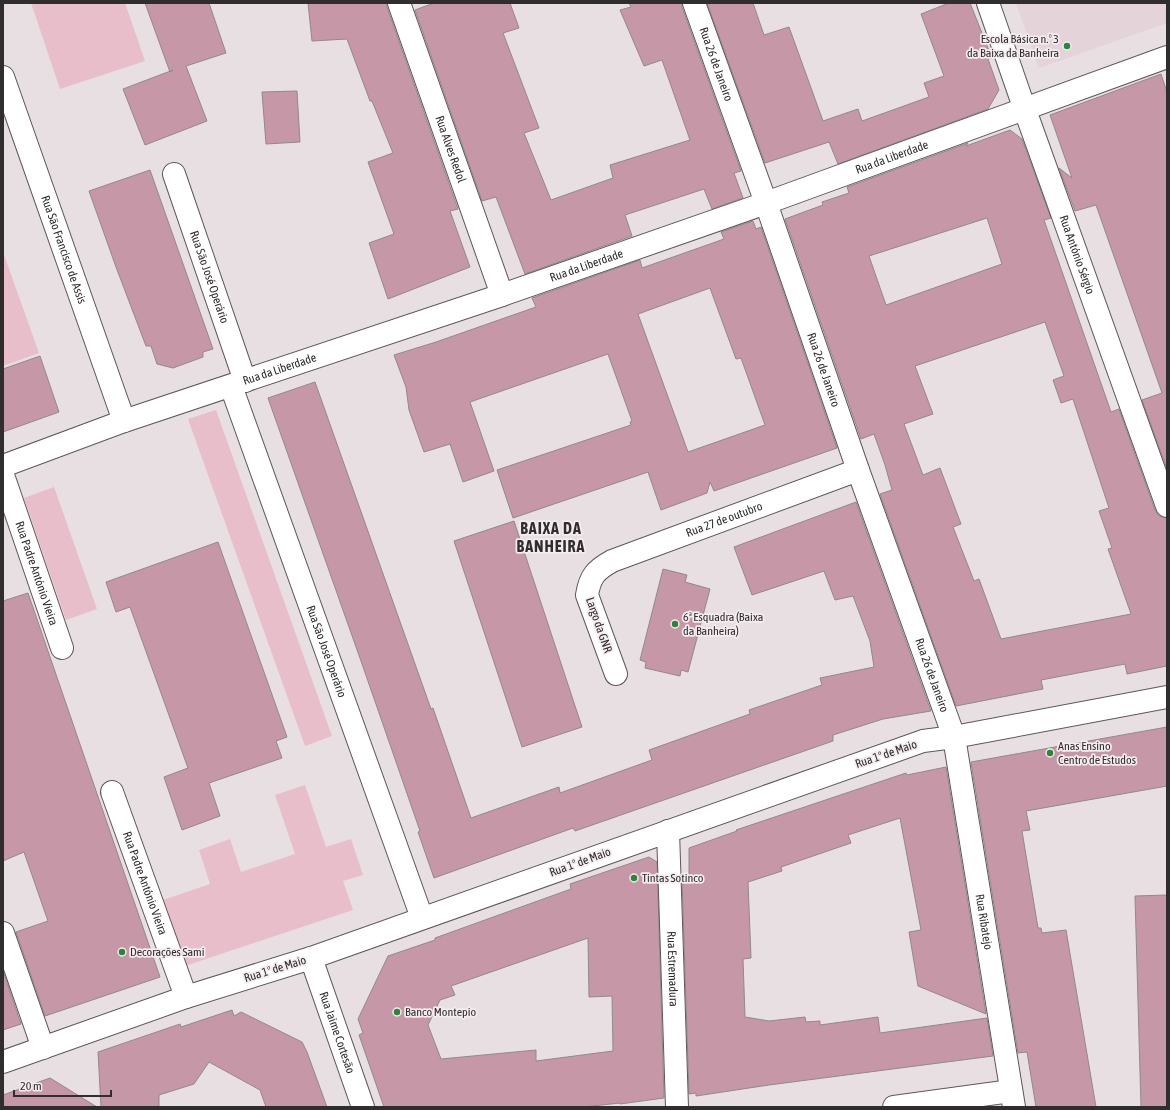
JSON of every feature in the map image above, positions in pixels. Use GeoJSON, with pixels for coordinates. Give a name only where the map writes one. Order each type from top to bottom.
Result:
{"type":"FeatureCollection","features":[{"type":"Feature","properties":{"kind":"street","name":"Rua Alves Redol"},"geometry":{"type":"LineString","coordinates":[[399,3],[502,295]]}},
{"type":"Feature","properties":{"kind":"street","name":"Rua 26 de Janeiro"},"geometry":{"type":"LineString","coordinates":[[694,3],[766,203],[858,470],[954,737]]}},
{"type":"Feature","properties":{"kind":"street","name":"Rua António Sérgio"},"geometry":{"type":"LineString","coordinates":[[988,3],[1167,506]]}},
{"type":"Feature","properties":{"kind":"street","name":"Rua da Liberdade"},"geometry":{"type":"LineString","coordinates":[[3,466],[124,421],[502,295],[766,203],[1025,110],[1167,57]]}},
{"type":"Feature","properties":{"kind":"street","name":"Rua São Francisco de Assis"},"geometry":{"type":"LineString","coordinates":[[3,77],[124,421]]}},
{"type":"Feature","properties":{"kind":"street","name":"Rua São José Operário"},"geometry":{"type":"LineString","coordinates":[[174,174],[238,383],[422,918]]}},
{"type":"Feature","properties":{"kind":"street","name":"Rua 27 de outubro"},"geometry":{"type":"LineString","coordinates":[[593,575],[600,568],[612,561],[858,470]]}},
{"type":"Feature","properties":{"kind":"street","name":"Rua Padre António Vieira"},"geometry":{"type":"LineString","coordinates":[[3,475],[62,648]]}},
{"type":"Feature","properties":{"kind":"street","name":"Largo da GNR"},"geometry":{"type":"LineString","coordinates":[[593,575],[589,585],[588,595],[616,674]]}},
{"type":"Feature","properties":{"kind":"street","name":"Rua 1º de Maio"},"geometry":{"type":"LineString","coordinates":[[3,1062],[186,997],[311,958],[923,741],[954,737],[1167,697]]}},
{"type":"Feature","properties":{"kind":"street","name":"Rua Ribatejo"},"geometry":{"type":"LineString","coordinates":[[954,737],[1012,1099]]}},
{"type":"Feature","properties":{"kind":"street","name":"Rua Padre António Vieira"},"geometry":{"type":"LineString","coordinates":[[112,792],[186,997]]}},
{"type":"Feature","properties":{"kind":"street","name":"Rua Estremadura"},"geometry":{"type":"LineString","coordinates":[[668,831],[677,1107]]}},
{"type":"Feature","properties":{"kind":"street"},"geometry":{"type":"LineString","coordinates":[[3,933],[44,1048]]}},
{"type":"Feature","properties":{"kind":"street","name":"Rua Jaime Cortesão"},"geometry":{"type":"LineString","coordinates":[[311,958],[363,1107]]}},
{"type":"Feature","properties":{"kind":"street"},"geometry":{"type":"LineString","coordinates":[[894,1107],[1012,1099]]}},
{"type":"Feature","properties":{"kind":"shaded area"},"geometry":{"type":"Polygon","coordinates":[[[31,3],[125,3],[145,61],[60,89],[31,3]]]}},
{"type":"Feature","properties":{"kind":"shaded area","name":"Escola Básica n.º 3 da Baixa da Banheira"},"geometry":{"type":"Polygon","coordinates":[[[1016,3],[1167,3],[1167,23],[1039,68],[1016,3]]]}},
{"type":"Feature","properties":{"kind":"shaded area"},"geometry":{"type":"Polygon","coordinates":[[[3,252],[39,353],[3,366],[3,252]]]}},
{"type":"Feature","properties":{"kind":"shaded area"},"geometry":{"type":"Polygon","coordinates":[[[216,410],[332,736],[305,746],[188,419],[216,410]]]}},
{"type":"Feature","properties":{"kind":"shaded area"},"geometry":{"type":"Polygon","coordinates":[[[54,487],[97,609],[66,620],[24,498],[54,487]]]}},
{"type":"Feature","properties":{"kind":"shaded area"},"geometry":{"type":"Polygon","coordinates":[[[305,785],[326,847],[351,839],[363,875],[343,881],[353,910],[185,966],[163,900],[210,884],[199,850],[230,839],[241,872],[295,854],[275,795],[305,785]]]}},
{"type":"Feature","properties":{"kind":"building"},"geometry":{"type":"Polygon","coordinates":[[[145,3],[209,3],[226,53],[186,66],[207,121],[145,145],[123,89],[170,71],[145,3]]]}},
{"type":"Feature","properties":{"kind":"building"},"geometry":{"type":"Polygon","coordinates":[[[308,3],[387,3],[387,7],[458,209],[450,211],[470,267],[388,299],[369,243],[394,234],[368,162],[393,153],[372,101],[370,101],[347,39],[312,41],[308,3]]]}},
{"type":"Feature","properties":{"kind":"building"},"geometry":{"type":"Polygon","coordinates":[[[434,3],[510,3],[519,28],[503,33],[539,128],[524,133],[551,200],[613,178],[610,165],[690,140],[662,60],[644,66],[620,10],[631,7],[629,3],[682,3],[682,7],[741,171],[734,173],[743,198],[712,209],[704,189],[625,215],[632,236],[525,274],[496,197],[482,201],[415,10],[434,3]]]}},
{"type":"Feature","properties":{"kind":"building"},"geometry":{"type":"Polygon","coordinates":[[[707,3],[753,3],[764,35],[789,27],[823,121],[858,109],[862,121],[929,97],[924,83],[944,76],[921,14],[949,3],[970,3],[992,58],[988,59],[999,90],[988,109],[838,164],[829,142],[765,163],[707,3]]]}},
{"type":"Feature","properties":{"kind":"building"},"geometry":{"type":"Polygon","coordinates":[[[1161,74],[1167,92],[1167,469],[1142,400],[1162,393],[1096,205],[1075,211],[1059,168],[1072,178],[1050,115],[1161,74]]]}},
{"type":"Feature","properties":{"kind":"building"},"geometry":{"type":"Polygon","coordinates":[[[297,91],[300,142],[266,144],[262,92],[297,91]]]}},
{"type":"Feature","properties":{"kind":"building"},"geometry":{"type":"Polygon","coordinates":[[[1010,130],[1022,139],[1051,218],[1044,220],[1111,412],[1119,409],[1155,510],[1159,516],[1167,518],[1167,666],[1127,674],[1125,664],[1041,680],[1043,689],[956,706],[880,494],[892,490],[885,465],[874,434],[861,439],[785,219],[823,205],[822,202],[849,193],[847,187],[968,143],[966,146],[1010,130]],[[987,218],[869,256],[886,305],[1002,264],[987,218]],[[1045,322],[915,366],[933,414],[904,424],[923,475],[940,468],[961,524],[953,527],[974,581],[979,579],[1001,639],[1131,614],[1108,549],[1112,548],[1099,511],[1109,508],[1073,399],[1061,403],[1053,380],[1064,376],[1045,322]]]}},
{"type":"Feature","properties":{"kind":"building"},"geometry":{"type":"Polygon","coordinates":[[[150,170],[213,349],[203,352],[203,357],[173,368],[157,364],[151,346],[146,346],[89,191],[150,170]]]}},
{"type":"Feature","properties":{"kind":"building"},"geometry":{"type":"Polygon","coordinates":[[[753,221],[756,229],[761,227],[837,448],[714,491],[710,482],[707,493],[661,510],[648,472],[513,518],[497,470],[631,425],[630,422],[632,421],[608,354],[470,402],[494,471],[463,482],[450,444],[424,452],[409,410],[406,387],[394,355],[536,307],[532,298],[640,260],[642,268],[724,239],[721,232],[753,221]],[[710,288],[638,314],[688,452],[765,425],[741,358],[736,359],[710,288]]]}},
{"type":"Feature","properties":{"kind":"building"},"geometry":{"type":"Polygon","coordinates":[[[40,356],[59,412],[3,432],[3,369],[40,356]]]}},
{"type":"Feature","properties":{"kind":"building"},"geometry":{"type":"Polygon","coordinates":[[[315,382],[431,709],[433,708],[471,818],[559,787],[560,793],[652,760],[649,750],[750,714],[749,710],[822,685],[820,678],[874,667],[870,641],[853,596],[835,600],[824,571],[752,595],[734,547],[856,502],[931,711],[883,719],[833,735],[833,741],[575,831],[573,828],[434,878],[418,832],[420,831],[268,398],[315,382]]]}},
{"type":"Feature","properties":{"kind":"building"},"geometry":{"type":"Polygon","coordinates":[[[514,521],[582,727],[522,747],[454,541],[514,521]]]}},
{"type":"Feature","properties":{"kind":"building"},"geometry":{"type":"Polygon","coordinates":[[[218,542],[287,737],[276,741],[282,758],[209,783],[220,816],[182,830],[164,777],[188,768],[130,607],[116,612],[106,582],[218,542]]]}},
{"type":"Feature","properties":{"kind":"building","name":"6ª Esquadra (Baixa da Banheira)"},"geometry":{"type":"Polygon","coordinates":[[[663,569],[687,575],[685,582],[710,589],[688,672],[681,670],[680,676],[645,668],[646,662],[640,660],[663,569]]]}},
{"type":"Feature","properties":{"kind":"building"},"geometry":{"type":"Polygon","coordinates":[[[28,593],[160,977],[45,1016],[16,932],[48,921],[24,852],[3,861],[3,601],[28,593]]]}},
{"type":"Feature","properties":{"kind":"building"},"geometry":{"type":"Polygon","coordinates":[[[1167,727],[1167,786],[1026,811],[1030,830],[1022,831],[1038,928],[1041,928],[1042,933],[1066,930],[1096,1107],[1036,1107],[1027,1052],[1018,1053],[971,762],[1167,727]]]}},
{"type":"Feature","properties":{"kind":"building"},"geometry":{"type":"Polygon","coordinates":[[[946,767],[986,1014],[918,986],[909,932],[921,930],[900,818],[848,835],[851,843],[781,867],[782,871],[748,882],[751,958],[743,959],[745,1017],[769,1021],[805,1017],[806,1022],[820,1021],[820,1025],[878,1017],[880,1033],[987,1018],[993,1056],[696,1096],[696,1093],[689,1094],[682,879],[689,883],[689,848],[737,831],[736,830],[906,773],[907,775],[946,767]]]}},
{"type":"Feature","properties":{"kind":"building"},"geometry":{"type":"Polygon","coordinates":[[[649,857],[657,862],[664,1098],[583,1107],[384,1107],[359,1035],[363,1033],[358,1019],[388,956],[571,889],[570,884],[649,857]],[[588,938],[451,986],[455,995],[440,1000],[428,1025],[441,1059],[536,1050],[536,1061],[613,1051],[612,996],[589,997],[588,938]]]}},
{"type":"Feature","properties":{"kind":"building"},"geometry":{"type":"Polygon","coordinates":[[[1167,895],[1167,1107],[1141,1107],[1135,896],[1167,895]]]}},
{"type":"Feature","properties":{"kind":"building"},"geometry":{"type":"Polygon","coordinates":[[[3,971],[21,1024],[3,1030],[3,971]]]}},
{"type":"Feature","properties":{"kind":"building"},"geometry":{"type":"Polygon","coordinates":[[[232,1010],[234,1016],[241,1012],[302,1042],[327,1107],[266,1107],[260,1090],[209,1062],[194,1084],[159,1095],[159,1107],[101,1107],[98,1052],[180,1024],[181,1027],[232,1010]]]}},
{"type":"Feature","properties":{"kind":"building"},"geometry":{"type":"Polygon","coordinates":[[[50,1078],[97,1107],[3,1107],[3,1095],[50,1078]]]}},
{"type":"Feature","properties":{"kind":"place","name":"Escola Básica n.º 3 da Baixa da Banheira"},"geometry":{"type":"Point","coordinates":[1067,46]}},
{"type":"Feature","properties":{"kind":"place","name":"6ª Esquadra (Baixa da Banheira)"},"geometry":{"type":"Point","coordinates":[675,624]}},
{"type":"Feature","properties":{"kind":"place","name":"Anas Ensino Centro de Estudos"},"geometry":{"type":"Point","coordinates":[1050,753]}},
{"type":"Feature","properties":{"kind":"place","name":"Tintas Sotinco"},"geometry":{"type":"Point","coordinates":[634,878]}},
{"type":"Feature","properties":{"kind":"place","name":"Decorações Sami"},"geometry":{"type":"Point","coordinates":[122,952]}},
{"type":"Feature","properties":{"kind":"place","name":"Banco Montepio"},"geometry":{"type":"Point","coordinates":[397,1012]}},
{"type":"Feature","properties":{"kind":"district","name":"BAIXA DA BANHEIRA"},"geometry":{"type":"Point","coordinates":[551,537]}}]}
